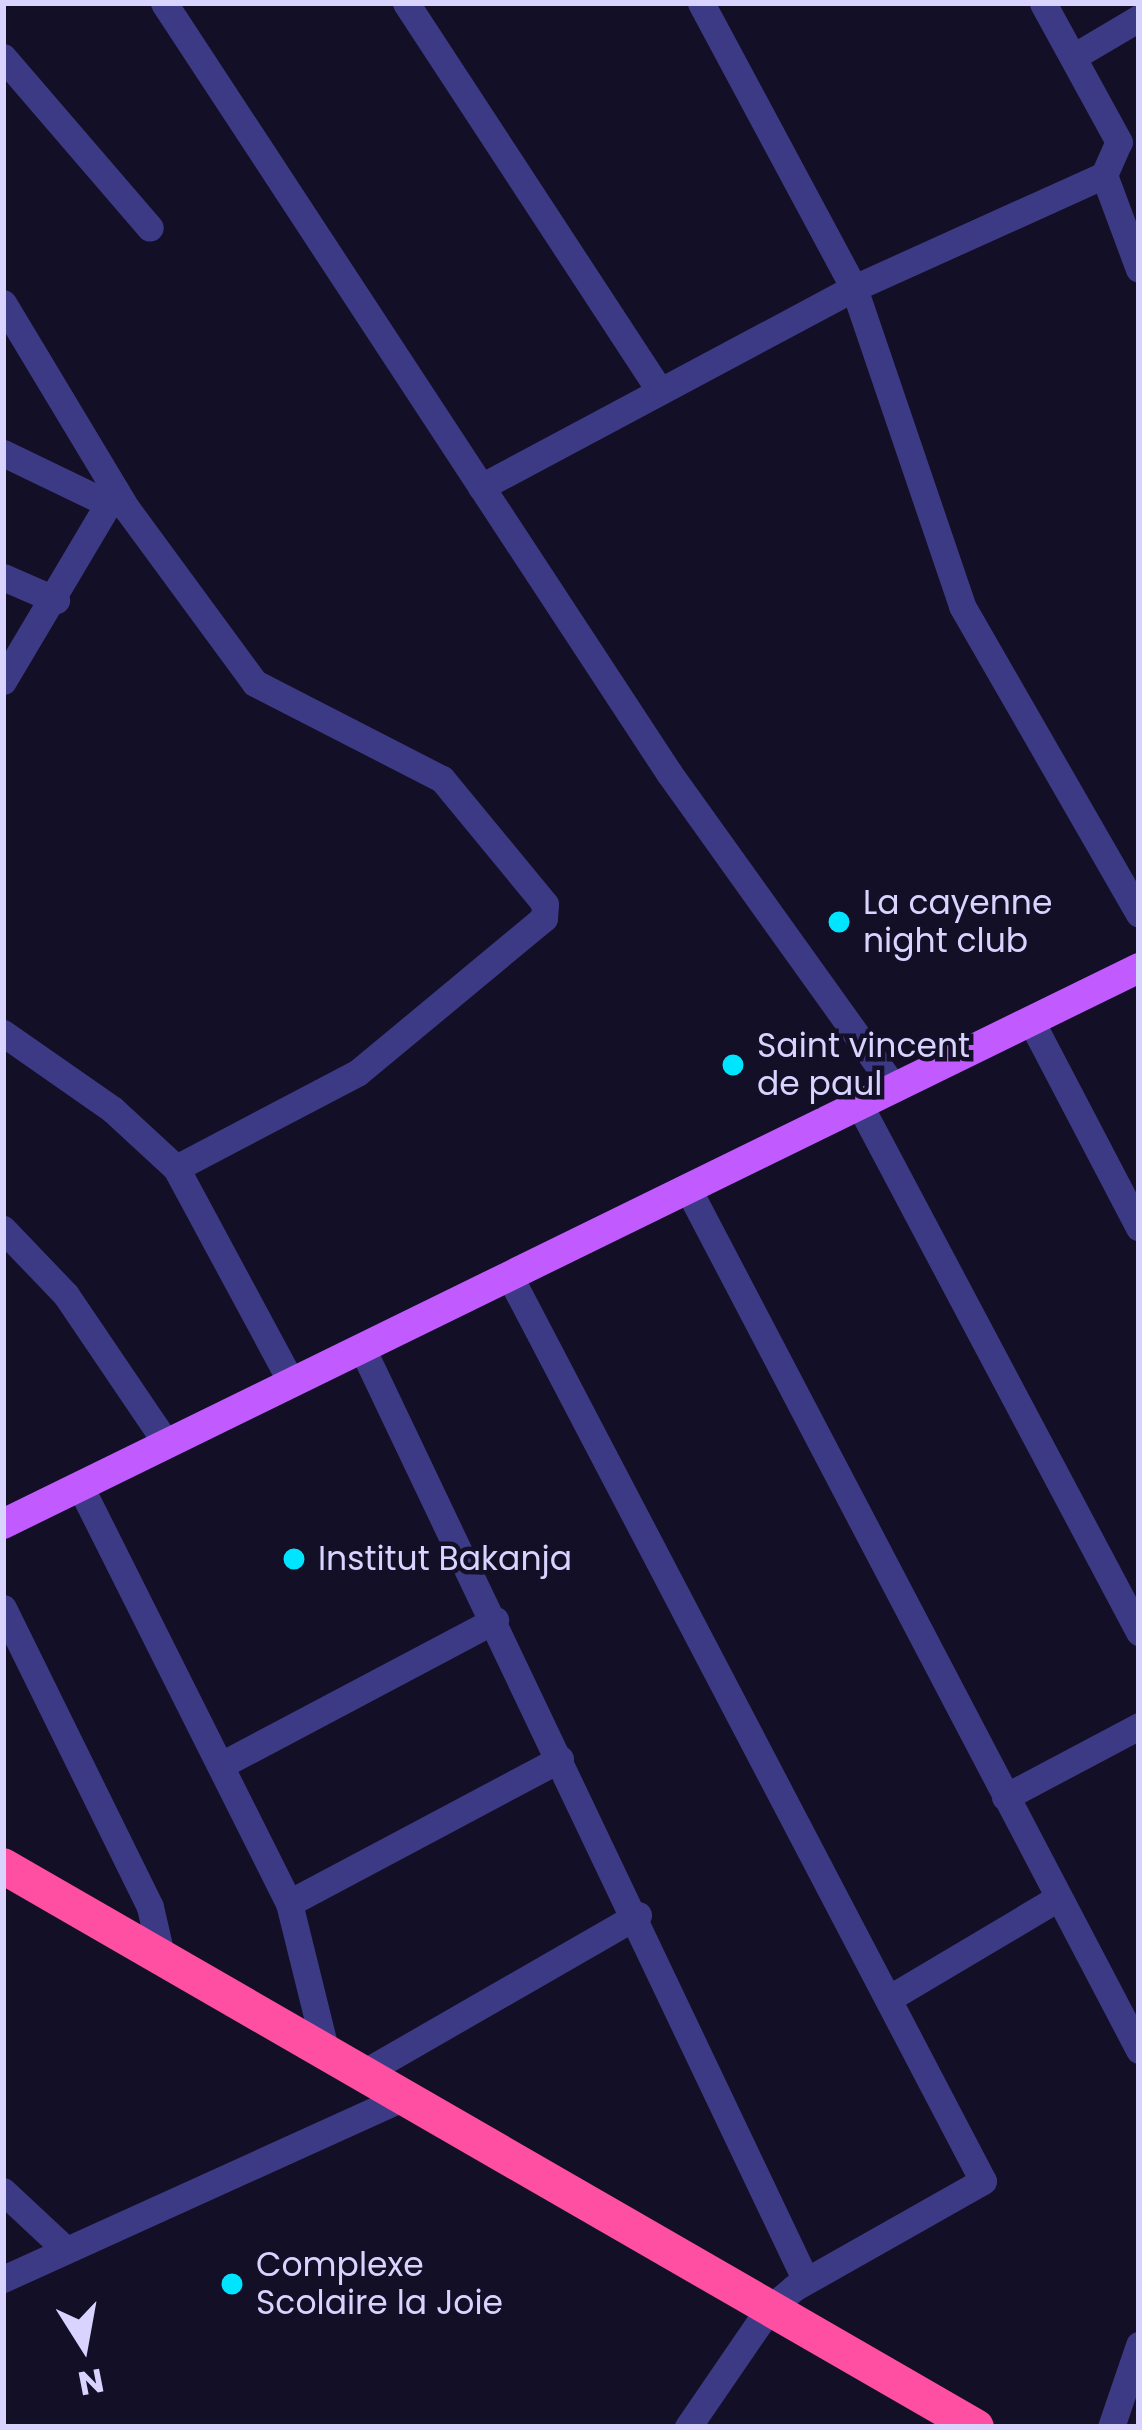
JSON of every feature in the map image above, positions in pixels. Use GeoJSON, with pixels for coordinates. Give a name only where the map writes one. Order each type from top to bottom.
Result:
{"type":"FeatureCollection","features":[{"type":"Feature","properties":{"kind":"highway"},"geometry":{"type":"LineString","coordinates":[[3,1866],[407,2096],[967,2425]]}},
{"type":"Feature","properties":{"kind":"main road"},"geometry":{"type":"LineString","coordinates":[[3,1524],[1139,968]]}},
{"type":"Feature","properties":{"kind":"street"},"geometry":{"type":"LineString","coordinates":[[164,3],[669,773],[894,1087]]}},
{"type":"Feature","properties":{"kind":"street"},"geometry":{"type":"LineString","coordinates":[[406,3],[659,390]]}},
{"type":"Feature","properties":{"kind":"street"},"geometry":{"type":"LineString","coordinates":[[701,3],[854,288],[962,606],[1139,914]]}},
{"type":"Feature","properties":{"kind":"street"},"geometry":{"type":"LineString","coordinates":[[481,487],[854,288],[1104,175],[1119,142],[1042,3]]}},
{"type":"Feature","properties":{"kind":"street"},"geometry":{"type":"LineString","coordinates":[[1073,57],[1139,18]]}},
{"type":"Feature","properties":{"kind":"street"},"geometry":{"type":"LineString","coordinates":[[3,57],[150,228]]}},
{"type":"Feature","properties":{"kind":"street"},"geometry":{"type":"LineString","coordinates":[[1104,175],[1139,269]]}},
{"type":"Feature","properties":{"kind":"street"},"geometry":{"type":"LineString","coordinates":[[3,303],[112,497],[255,683],[442,779],[545,904],[544,918],[357,1072],[176,1168]]}},
{"type":"Feature","properties":{"kind":"street"},"geometry":{"type":"LineString","coordinates":[[3,453],[112,497]]}},
{"type":"Feature","properties":{"kind":"street"},"geometry":{"type":"LineString","coordinates":[[3,681],[56,600],[112,497]]}},
{"type":"Feature","properties":{"kind":"street"},"geometry":{"type":"LineString","coordinates":[[3,577],[56,600]]}},
{"type":"Feature","properties":{"kind":"street"},"geometry":{"type":"LineString","coordinates":[[1031,1021],[1139,1228]]}},
{"type":"Feature","properties":{"kind":"street"},"geometry":{"type":"LineString","coordinates":[[3,1033],[112,1108],[176,1168],[292,1383]]}},
{"type":"Feature","properties":{"kind":"street"},"geometry":{"type":"LineString","coordinates":[[859,1104],[1128,1587],[1139,1632]]}},
{"type":"Feature","properties":{"kind":"street"},"geometry":{"type":"LineString","coordinates":[[688,1189],[1139,2050]]}},
{"type":"Feature","properties":{"kind":"street"},"geometry":{"type":"LineString","coordinates":[[3,1229],[66,1295],[167,1444]]}},
{"type":"Feature","properties":{"kind":"street"},"geometry":{"type":"LineString","coordinates":[[510,1276],[893,1996],[983,2181],[806,2279],[768,2310],[688,2427]]}},
{"type":"Feature","properties":{"kind":"street"},"geometry":{"type":"LineString","coordinates":[[362,1348],[638,1916],[806,2279]]}},
{"type":"Feature","properties":{"kind":"street"},"geometry":{"type":"LineString","coordinates":[[81,1488],[289,1903],[326,2052]]}},
{"type":"Feature","properties":{"kind":"street"},"geometry":{"type":"LineString","coordinates":[[3,1608],[150,1907],[162,1959]]}},
{"type":"Feature","properties":{"kind":"street"},"geometry":{"type":"LineString","coordinates":[[223,1764],[495,1620]]}},
{"type":"Feature","properties":{"kind":"street"},"geometry":{"type":"LineString","coordinates":[[1005,1797],[1139,1726]]}},
{"type":"Feature","properties":{"kind":"street"},"geometry":{"type":"LineString","coordinates":[[289,1903],[560,1759]]}},
{"type":"Feature","properties":{"kind":"street"},"geometry":{"type":"LineString","coordinates":[[893,1996],[1058,1898]]}},
{"type":"Feature","properties":{"kind":"street"},"geometry":{"type":"LineString","coordinates":[[365,2072],[638,1916]]}},
{"type":"Feature","properties":{"kind":"street"},"geometry":{"type":"LineString","coordinates":[[3,2279],[407,2096]]}},
{"type":"Feature","properties":{"kind":"street"},"geometry":{"type":"LineString","coordinates":[[3,2191],[64,2248]]}},
{"type":"Feature","properties":{"kind":"street"},"geometry":{"type":"LineString","coordinates":[[1111,2427],[1139,2345]]}},
{"type":"Feature","properties":{"kind":"place","name":"La cayenne night club"},"geometry":{"type":"Point","coordinates":[839,922]}},
{"type":"Feature","properties":{"kind":"place","name":"Saint vincent de paul"},"geometry":{"type":"Point","coordinates":[733,1065]}},
{"type":"Feature","properties":{"kind":"place","name":"Institut Bakanja"},"geometry":{"type":"Point","coordinates":[294,1559]}},
{"type":"Feature","properties":{"kind":"place","name":"Complexe Scolaire la Joie"},"geometry":{"type":"Point","coordinates":[232,2284]}}]}
